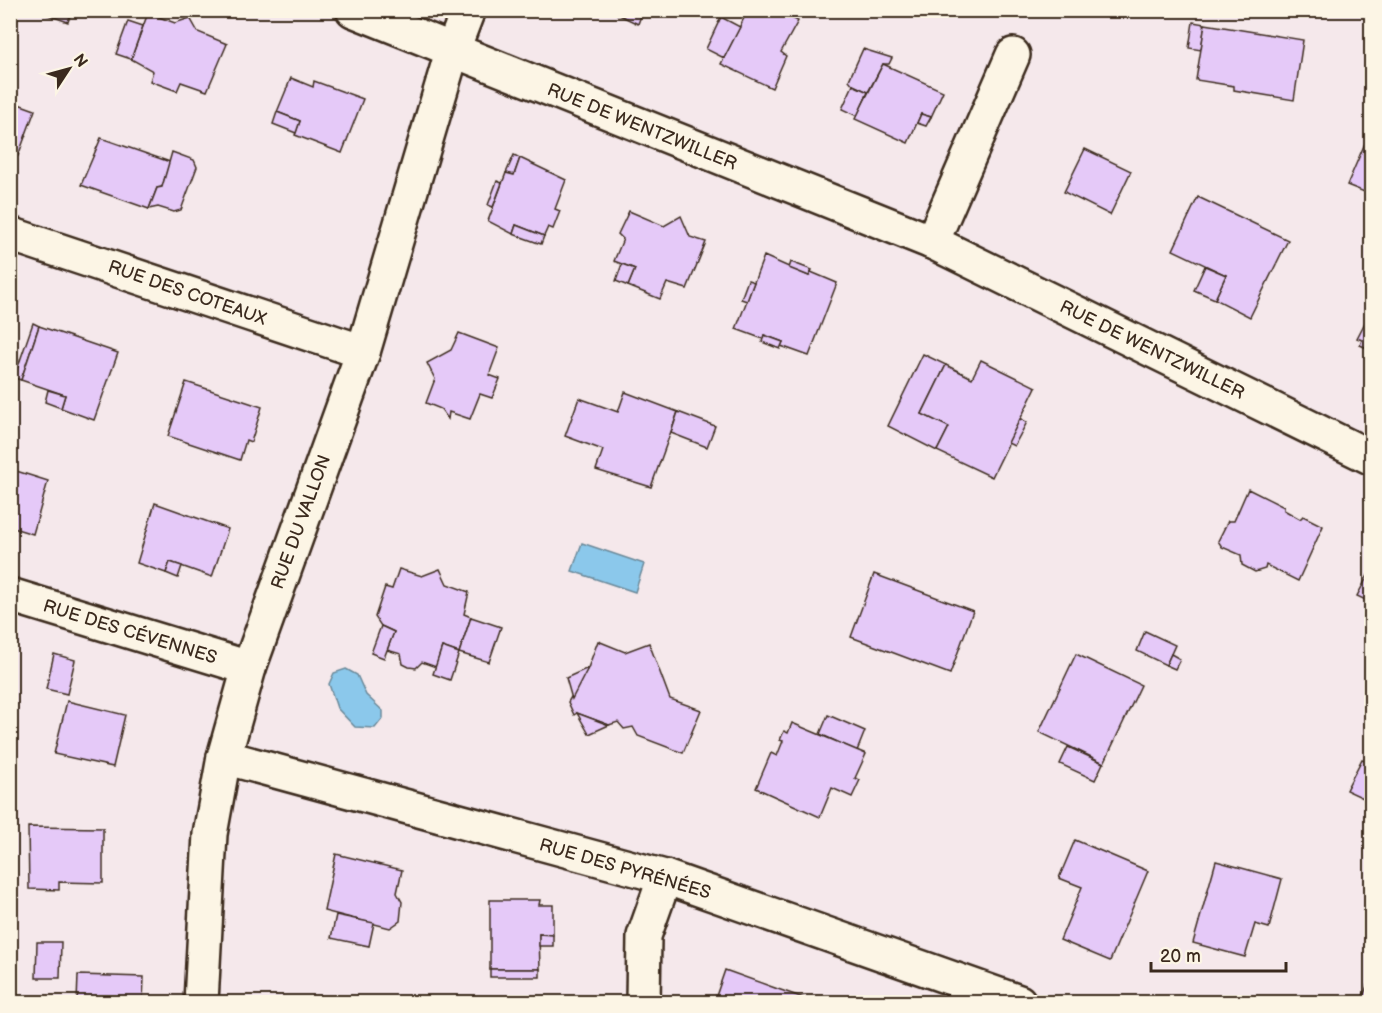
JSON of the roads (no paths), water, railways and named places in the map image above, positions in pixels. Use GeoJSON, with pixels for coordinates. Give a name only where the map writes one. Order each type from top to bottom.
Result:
{"type":"FeatureCollection","features":[{"type":"Feature","properties":{"kind":"street","name":"RUE DE WENTZWILLER"},"geometry":{"type":"LineString","coordinates":[[353,10],[452,52],[932,242],[1371,458]]}},
{"type":"Feature","properties":{"kind":"street","name":"RUE DU VALLON"},"geometry":{"type":"LineString","coordinates":[[201,1002],[210,834],[224,757],[249,668],[363,352],[452,52],[468,10]]}},
{"type":"Feature","properties":{"kind":"street"},"geometry":{"type":"LineString","coordinates":[[932,242],[1013,55]]}},
{"type":"Feature","properties":{"kind":"street","name":"RUE DES COTEAUX"},"geometry":{"type":"LineString","coordinates":[[10,234],[363,352]]}},
{"type":"Feature","properties":{"kind":"street","name":"RUE DES CÉVENNES"},"geometry":{"type":"LineString","coordinates":[[10,595],[249,668]]}},
{"type":"Feature","properties":{"kind":"street","name":"RUE DES PYRÉNÉES"},"geometry":{"type":"LineString","coordinates":[[224,757],[665,877],[1019,1002]]}},
{"type":"Feature","properties":{"kind":"street"},"geometry":{"type":"LineString","coordinates":[[643,1002],[644,936],[665,877]]}},
{"type":"Feature","properties":{"kind":"water"},"geometry":{"type":"Polygon","coordinates":[[[582,543],[644,564],[635,592],[572,571],[582,543]]]}},
{"type":"Feature","properties":{"kind":"water"},"geometry":{"type":"Polygon","coordinates":[[[346,669],[357,675],[366,695],[383,711],[383,718],[375,728],[355,727],[337,708],[329,684],[334,673],[346,669]]]}},
{"type":"Feature","properties":{"kind":"water"},"geometry":{"type":"Polygon","coordinates":[[[566,1000],[566,1002],[501,1002],[501,1001],[566,1000]]]}}]}
